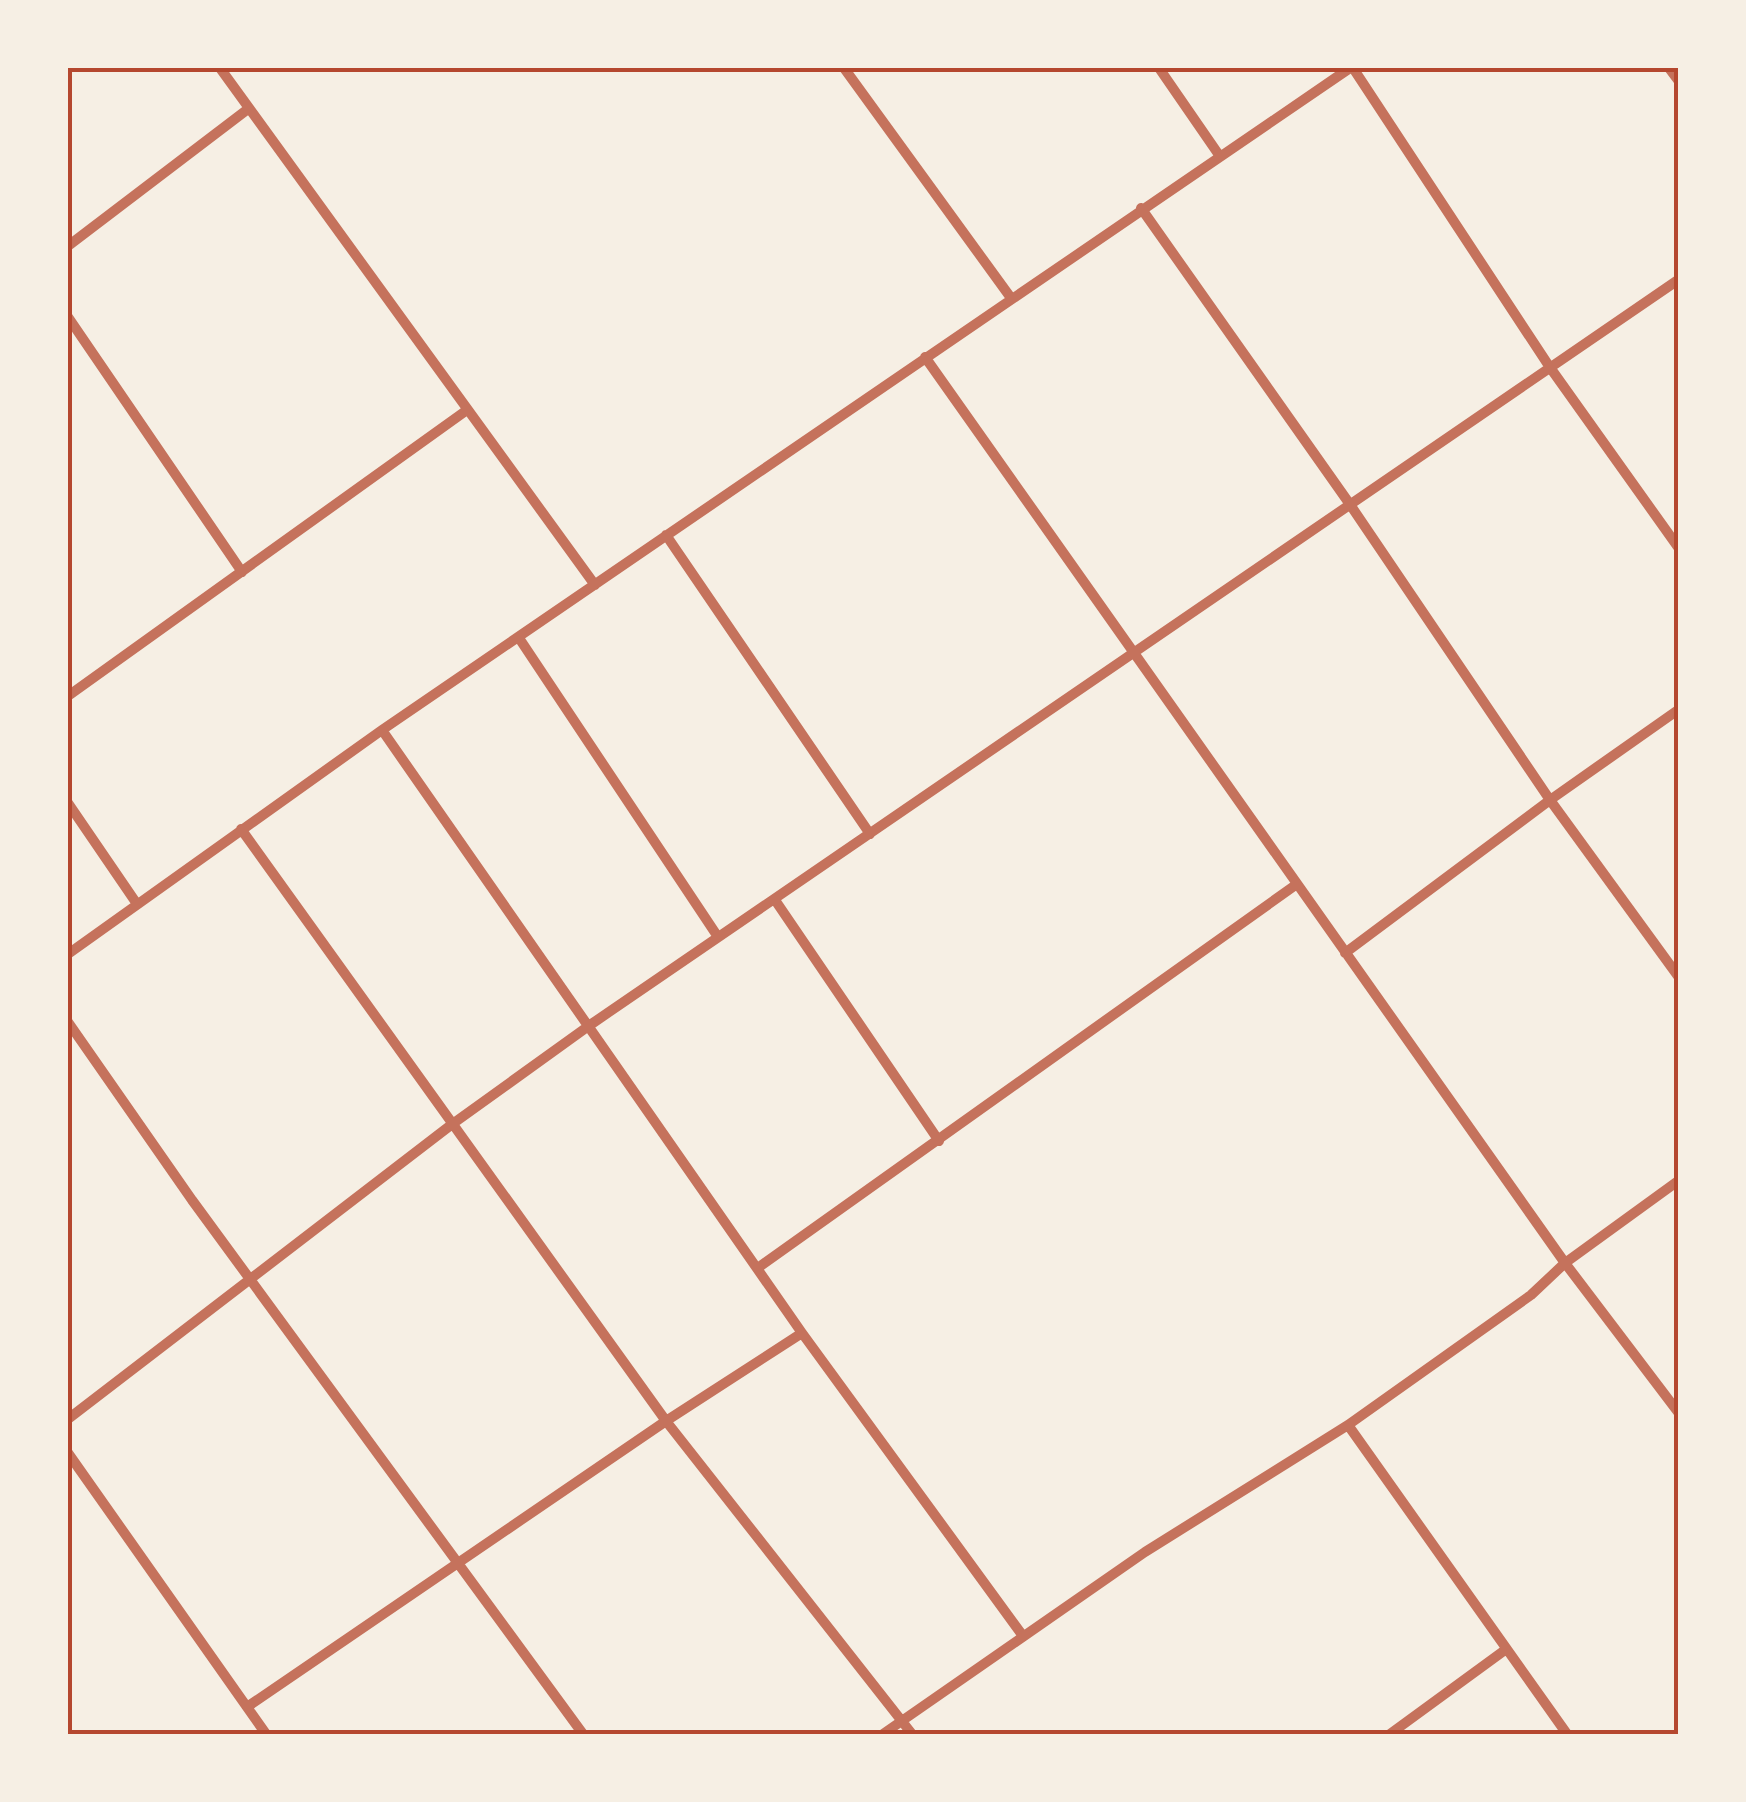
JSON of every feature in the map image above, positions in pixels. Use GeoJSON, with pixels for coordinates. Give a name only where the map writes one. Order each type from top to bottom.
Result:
{"type":"FeatureCollection","features":[{"type":"Feature","properties":{"kind":"street"},"geometry":{"type":"LineString","coordinates":[[220,68],[595,585]]}},
{"type":"Feature","properties":{"kind":"street"},"geometry":{"type":"LineString","coordinates":[[844,68],[1012,298]]}},
{"type":"Feature","properties":{"kind":"street"},"geometry":{"type":"LineString","coordinates":[[1159,68],[1219,155]]}},
{"type":"Feature","properties":{"kind":"street"},"geometry":{"type":"LineString","coordinates":[[68,954],[382,730],[1140,208],[1351,68],[1549,366],[1678,547]]}},
{"type":"Feature","properties":{"kind":"street"},"geometry":{"type":"LineString","coordinates":[[1669,68],[1678,80]]}},
{"type":"Feature","properties":{"kind":"street"},"geometry":{"type":"LineString","coordinates":[[68,246],[248,109]]}},
{"type":"Feature","properties":{"kind":"street"},"geometry":{"type":"LineString","coordinates":[[1140,208],[1350,503],[1550,800],[1678,976]]}},
{"type":"Feature","properties":{"kind":"street"},"geometry":{"type":"LineString","coordinates":[[68,1419],[451,1126],[590,1025],[1678,280]]}},
{"type":"Feature","properties":{"kind":"street"},"geometry":{"type":"LineString","coordinates":[[68,317],[242,572]]}},
{"type":"Feature","properties":{"kind":"street"},"geometry":{"type":"LineString","coordinates":[[926,357],[1565,1263],[1678,1412]]}},
{"type":"Feature","properties":{"kind":"street"},"geometry":{"type":"LineString","coordinates":[[68,696],[467,410]]}},
{"type":"Feature","properties":{"kind":"street"},"geometry":{"type":"LineString","coordinates":[[666,535],[870,834]]}},
{"type":"Feature","properties":{"kind":"street"},"geometry":{"type":"LineString","coordinates":[[519,638],[718,938]]}},
{"type":"Feature","properties":{"kind":"street"},"geometry":{"type":"LineString","coordinates":[[1345,953],[1678,710]]}},
{"type":"Feature","properties":{"kind":"street"},"geometry":{"type":"LineString","coordinates":[[382,730],[802,1333],[1022,1636]]}},
{"type":"Feature","properties":{"kind":"street"},"geometry":{"type":"LineString","coordinates":[[68,803],[137,904]]}},
{"type":"Feature","properties":{"kind":"street"},"geometry":{"type":"LineString","coordinates":[[240,829],[666,1421],[912,1734]]}},
{"type":"Feature","properties":{"kind":"street"},"geometry":{"type":"LineString","coordinates":[[759,1267],[1298,884]]}},
{"type":"Feature","properties":{"kind":"street"},"geometry":{"type":"LineString","coordinates":[[775,900],[939,1141]]}},
{"type":"Feature","properties":{"kind":"street"},"geometry":{"type":"LineString","coordinates":[[68,1022],[583,1734]]}},
{"type":"Feature","properties":{"kind":"street"},"geometry":{"type":"LineString","coordinates":[[883,1734],[1145,1552],[1348,1425],[1530,1295],[1565,1263],[1678,1181]]}},
{"type":"Feature","properties":{"kind":"street"},"geometry":{"type":"LineString","coordinates":[[247,1707],[666,1421],[802,1333]]}},
{"type":"Feature","properties":{"kind":"street"},"geometry":{"type":"LineString","coordinates":[[1348,1425],[1567,1734]]}},
{"type":"Feature","properties":{"kind":"street"},"geometry":{"type":"LineString","coordinates":[[68,1453],[266,1734]]}},
{"type":"Feature","properties":{"kind":"street"},"geometry":{"type":"LineString","coordinates":[[1390,1734],[1505,1650]]}}]}
